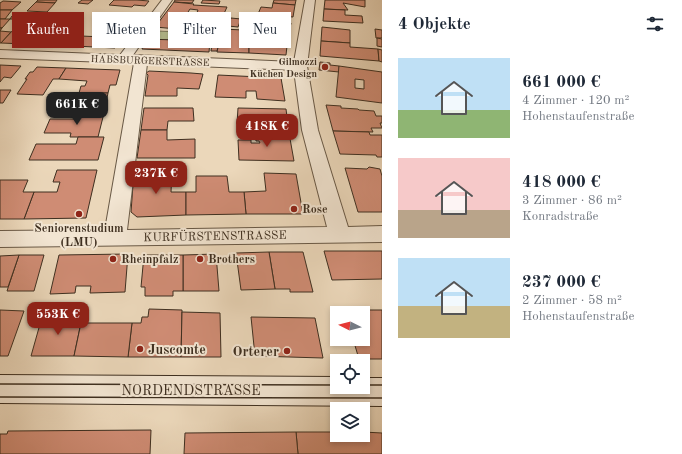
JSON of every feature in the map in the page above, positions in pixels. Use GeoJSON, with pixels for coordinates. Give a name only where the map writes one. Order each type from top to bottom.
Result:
{"type":"FeatureCollection","features":[{"type":"Feature","properties":{"kind":"main road","name":"NORDENDSTRASSE"},"geometry":{"type":"LineString","coordinates":[[0,389],[382,392]]}},
{"type":"Feature","properties":{"kind":"street"},"geometry":{"type":"LineString","coordinates":[[124,59],[167,0]]}},
{"type":"Feature","properties":{"kind":"street"},"geometry":{"type":"LineString","coordinates":[[310,0],[300,66],[310,130],[339,234]]}},
{"type":"Feature","properties":{"kind":"street","name":"HABSBURGERSTRASSE"},"geometry":{"type":"LineString","coordinates":[[0,54],[300,66]]}},
{"type":"Feature","properties":{"kind":"street"},"geometry":{"type":"LineString","coordinates":[[115,238],[141,60]]}},
{"type":"Feature","properties":{"kind":"street","name":"KURFÜRSTENSTRASSE"},"geometry":{"type":"LineString","coordinates":[[0,239],[382,234]]}},
{"type":"Feature","properties":{"kind":"green space"},"geometry":{"type":"Polygon","coordinates":[[[160,31],[168,31],[168,40],[160,39],[160,31]]]}},
{"type":"Feature","properties":{"kind":"building"},"geometry":{"type":"Polygon","coordinates":[[[38,0],[57,0],[55,3],[36,2],[38,0]]]}},
{"type":"Feature","properties":{"kind":"building"},"geometry":{"type":"Polygon","coordinates":[[[82,0],[93,0],[88,4],[78,3],[82,0]]]}},
{"type":"Feature","properties":{"kind":"building"},"geometry":{"type":"Polygon","coordinates":[[[114,0],[149,1],[145,6],[134,5],[132,7],[109,5],[114,0]]]}},
{"type":"Feature","properties":{"kind":"building"},"geometry":{"type":"Polygon","coordinates":[[[175,0],[194,0],[192,3],[174,2],[175,0]]]}},
{"type":"Feature","properties":{"kind":"building"},"geometry":{"type":"Polygon","coordinates":[[[203,0],[220,1],[219,4],[201,3],[203,0]]]}},
{"type":"Feature","properties":{"kind":"building"},"geometry":{"type":"Polygon","coordinates":[[[274,0],[296,0],[295,5],[273,3],[274,0]]]}},
{"type":"Feature","properties":{"kind":"building"},"geometry":{"type":"Polygon","coordinates":[[[325,0],[365,0],[365,7],[343,3],[348,10],[324,9],[325,0]]]}},
{"type":"Feature","properties":{"kind":"building"},"geometry":{"type":"Polygon","coordinates":[[[3,1],[21,2],[12,10],[0,10],[0,3],[3,1]]]}},
{"type":"Feature","properties":{"kind":"building"},"geometry":{"type":"Polygon","coordinates":[[[36,2],[55,3],[47,12],[27,11],[36,2]]]}},
{"type":"Feature","properties":{"kind":"building"},"geometry":{"type":"Polygon","coordinates":[[[174,2],[194,4],[193,5],[227,7],[225,12],[197,12],[198,10],[190,9],[188,12],[168,12],[168,28],[160,27],[160,20],[174,2]]]}},
{"type":"Feature","properties":{"kind":"building"},"geometry":{"type":"Polygon","coordinates":[[[273,3],[295,5],[293,17],[291,17],[291,12],[259,12],[261,7],[272,8],[273,3]]]}},
{"type":"Feature","properties":{"kind":"building"},"geometry":{"type":"Polygon","coordinates":[[[324,9],[345,10],[345,15],[362,16],[363,23],[323,21],[324,9]]]}},
{"type":"Feature","properties":{"kind":"building"},"geometry":{"type":"Polygon","coordinates":[[[0,10],[12,10],[5,19],[0,19],[0,10]]]}},
{"type":"Feature","properties":{"kind":"building"},"geometry":{"type":"Polygon","coordinates":[[[231,18],[239,19],[238,27],[231,26],[231,18]]]}},
{"type":"Feature","properties":{"kind":"building"},"geometry":{"type":"Polygon","coordinates":[[[0,19],[10,19],[2,28],[0,28],[0,19]]]}},
{"type":"Feature","properties":{"kind":"building"},"geometry":{"type":"Polygon","coordinates":[[[322,27],[350,30],[350,43],[321,41],[322,27]]]}},
{"type":"Feature","properties":{"kind":"building"},"geometry":{"type":"Polygon","coordinates":[[[231,29],[239,30],[239,48],[249,48],[249,53],[217,52],[218,48],[231,48],[231,29]]]}},
{"type":"Feature","properties":{"kind":"building"},"geometry":{"type":"Polygon","coordinates":[[[375,29],[382,30],[382,38],[376,38],[375,29]]]}},
{"type":"Feature","properties":{"kind":"building"},"geometry":{"type":"Polygon","coordinates":[[[0,31],[11,32],[1,43],[0,43],[0,31]]]}},
{"type":"Feature","properties":{"kind":"building"},"geometry":{"type":"Polygon","coordinates":[[[12,31],[12,43],[1,43],[12,31]]]}},
{"type":"Feature","properties":{"kind":"building"},"geometry":{"type":"Polygon","coordinates":[[[84,36],[92,36],[92,47],[84,46],[84,36]]]}},
{"type":"Feature","properties":{"kind":"building"},"geometry":{"type":"Polygon","coordinates":[[[377,38],[382,39],[382,47],[377,46],[377,38]]]}},
{"type":"Feature","properties":{"kind":"building"},"geometry":{"type":"Polygon","coordinates":[[[160,39],[168,40],[168,48],[209,48],[209,52],[142,49],[160,48],[160,39]]]}},
{"type":"Feature","properties":{"kind":"building"},"geometry":{"type":"Polygon","coordinates":[[[321,41],[350,43],[350,47],[378,49],[379,61],[320,56],[321,41]]]}},
{"type":"Feature","properties":{"kind":"building"},"geometry":{"type":"Polygon","coordinates":[[[211,48],[218,48],[217,51],[211,51],[211,48]]]}},
{"type":"Feature","properties":{"kind":"building"},"geometry":{"type":"Polygon","coordinates":[[[249,48],[287,48],[286,55],[249,53],[249,48]]]}},
{"type":"Feature","properties":{"kind":"building"},"geometry":{"type":"Polygon","coordinates":[[[378,49],[382,50],[382,62],[379,61],[378,49]]]}},
{"type":"Feature","properties":{"kind":"building"},"geometry":{"type":"Polygon","coordinates":[[[320,62],[339,66],[339,72],[319,70],[320,62]]]}},
{"type":"Feature","properties":{"kind":"building"},"geometry":{"type":"Polygon","coordinates":[[[0,65],[21,66],[11,78],[4,77],[0,82],[0,65]]]}},
{"type":"Feature","properties":{"kind":"building"},"geometry":{"type":"Polygon","coordinates":[[[339,66],[382,72],[382,103],[336,97],[339,66]],[[355,79],[355,88],[364,89],[364,80],[355,79]]]}},
{"type":"Feature","properties":{"kind":"building"},"geometry":{"type":"Polygon","coordinates":[[[37,67],[66,68],[59,79],[53,79],[43,95],[17,94],[30,72],[33,72],[37,67]]]}},
{"type":"Feature","properties":{"kind":"building"},"geometry":{"type":"Polygon","coordinates":[[[66,68],[120,70],[116,85],[110,85],[108,93],[79,93],[81,86],[85,86],[87,81],[59,79],[66,68]]]}},
{"type":"Feature","properties":{"kind":"building"},"geometry":{"type":"Polygon","coordinates":[[[149,71],[203,74],[199,89],[177,88],[177,96],[145,96],[148,75],[146,73],[149,71]]]}},
{"type":"Feature","properties":{"kind":"building"},"geometry":{"type":"Polygon","coordinates":[[[218,75],[281,78],[285,101],[257,99],[256,91],[246,91],[246,98],[215,97],[218,75]]]}},
{"type":"Feature","properties":{"kind":"building"},"geometry":{"type":"Polygon","coordinates":[[[0,90],[11,90],[3,103],[0,103],[0,90]]]}},
{"type":"Feature","properties":{"kind":"building"},"geometry":{"type":"Polygon","coordinates":[[[79,93],[108,93],[104,113],[56,111],[61,97],[78,97],[79,93]]]}},
{"type":"Feature","properties":{"kind":"building"},"geometry":{"type":"Polygon","coordinates":[[[326,105],[374,111],[376,116],[382,116],[382,123],[380,123],[382,128],[371,128],[373,132],[333,131],[326,105]]]}},
{"type":"Feature","properties":{"kind":"building"},"geometry":{"type":"Polygon","coordinates":[[[144,108],[193,108],[194,121],[168,121],[167,130],[141,130],[144,108]]]}},
{"type":"Feature","properties":{"kind":"building"},"geometry":{"type":"Polygon","coordinates":[[[238,108],[286,109],[289,133],[255,132],[255,123],[249,122],[250,125],[237,124],[238,108]]]}},
{"type":"Feature","properties":{"kind":"building"},"geometry":{"type":"Polygon","coordinates":[[[82,113],[104,113],[98,137],[70,137],[71,133],[44,133],[50,119],[80,119],[82,113]]]}},
{"type":"Feature","properties":{"kind":"building"},"geometry":{"type":"Polygon","coordinates":[[[141,130],[167,130],[167,140],[195,139],[195,158],[137,158],[141,130]]]}},
{"type":"Feature","properties":{"kind":"building"},"geometry":{"type":"Polygon","coordinates":[[[333,131],[369,132],[370,135],[382,135],[382,157],[377,157],[376,155],[340,154],[333,131]]]}},
{"type":"Feature","properties":{"kind":"building"},"geometry":{"type":"Polygon","coordinates":[[[255,132],[289,133],[294,161],[239,160],[238,140],[251,140],[251,143],[260,143],[259,141],[256,141],[255,132]]]}},
{"type":"Feature","properties":{"kind":"building"},"geometry":{"type":"Polygon","coordinates":[[[78,137],[104,137],[98,160],[29,160],[36,144],[76,144],[78,137]]]}},
{"type":"Feature","properties":{"kind":"building"},"geometry":{"type":"Polygon","coordinates":[[[369,167],[380,169],[382,176],[382,212],[358,212],[345,168],[367,169],[369,167]]]}},
{"type":"Feature","properties":{"kind":"building"},"geometry":{"type":"Polygon","coordinates":[[[57,170],[97,170],[86,218],[24,219],[34,192],[57,192],[60,182],[53,182],[57,170]]]}},
{"type":"Feature","properties":{"kind":"building"},"geometry":{"type":"Polygon","coordinates":[[[134,171],[172,171],[171,192],[186,192],[186,215],[137,217],[131,212],[134,171]]]}},
{"type":"Feature","properties":{"kind":"building"},"geometry":{"type":"Polygon","coordinates":[[[264,173],[296,174],[303,214],[246,214],[244,192],[266,191],[264,173]]]}},
{"type":"Feature","properties":{"kind":"building"},"geometry":{"type":"Polygon","coordinates":[[[196,176],[227,176],[229,192],[244,192],[246,214],[186,215],[186,192],[196,192],[196,176]]]}},
{"type":"Feature","properties":{"kind":"building"},"geometry":{"type":"Polygon","coordinates":[[[0,180],[28,180],[23,192],[34,192],[24,219],[0,219],[0,180]]]}},
{"type":"Feature","properties":{"kind":"building"},"geometry":{"type":"Polygon","coordinates":[[[324,251],[382,251],[382,279],[332,280],[324,251]]]}},
{"type":"Feature","properties":{"kind":"building"},"geometry":{"type":"Polygon","coordinates":[[[269,252],[303,252],[313,292],[290,292],[290,289],[275,289],[269,252]]]}},
{"type":"Feature","properties":{"kind":"building"},"geometry":{"type":"Polygon","coordinates":[[[269,252],[275,289],[241,290],[236,253],[269,252]]]}},
{"type":"Feature","properties":{"kind":"building"},"geometry":{"type":"Polygon","coordinates":[[[128,254],[125,292],[90,293],[91,286],[76,286],[75,293],[50,294],[59,255],[128,254]]]}},
{"type":"Feature","properties":{"kind":"building"},"geometry":{"type":"Polygon","coordinates":[[[216,254],[219,291],[183,291],[183,255],[216,254]]]}},
{"type":"Feature","properties":{"kind":"building"},"geometry":{"type":"Polygon","coordinates":[[[19,255],[44,255],[34,291],[7,291],[19,255]]]}},
{"type":"Feature","properties":{"kind":"building"},"geometry":{"type":"Polygon","coordinates":[[[19,255],[8,287],[0,287],[0,256],[19,255]]]}},
{"type":"Feature","properties":{"kind":"building"},"geometry":{"type":"Polygon","coordinates":[[[144,255],[183,255],[183,291],[173,291],[173,296],[145,296],[145,287],[141,287],[144,255]]]}},
{"type":"Feature","properties":{"kind":"building"},"geometry":{"type":"Polygon","coordinates":[[[149,309],[182,310],[181,357],[128,357],[132,323],[141,323],[142,317],[148,317],[149,309]]]}},
{"type":"Feature","properties":{"kind":"building"},"geometry":{"type":"Polygon","coordinates":[[[0,310],[24,311],[8,356],[0,356],[0,310]]]}},
{"type":"Feature","properties":{"kind":"building"},"geometry":{"type":"Polygon","coordinates":[[[370,310],[382,310],[382,359],[370,359],[370,354],[358,354],[355,346],[370,346],[370,310]]]}},
{"type":"Feature","properties":{"kind":"building"},"geometry":{"type":"Polygon","coordinates":[[[66,312],[83,313],[74,356],[31,356],[42,317],[65,317],[66,312]]]}},
{"type":"Feature","properties":{"kind":"building"},"geometry":{"type":"Polygon","coordinates":[[[182,312],[220,313],[221,357],[181,357],[182,312]]]}},
{"type":"Feature","properties":{"kind":"building"},"geometry":{"type":"Polygon","coordinates":[[[251,317],[315,318],[323,358],[255,356],[251,317]]]}},
{"type":"Feature","properties":{"kind":"building"},"geometry":{"type":"Polygon","coordinates":[[[81,323],[132,323],[128,357],[74,356],[81,323]]]}},
{"type":"Feature","properties":{"kind":"building"},"geometry":{"type":"Polygon","coordinates":[[[151,430],[150,454],[0,454],[0,434],[7,434],[8,431],[151,430]]]}},
{"type":"Feature","properties":{"kind":"building"},"geometry":{"type":"Polygon","coordinates":[[[296,432],[330,432],[330,442],[370,442],[370,432],[382,433],[382,454],[298,454],[296,432]]]}},
{"type":"Feature","properties":{"kind":"building"},"geometry":{"type":"Polygon","coordinates":[[[296,432],[298,454],[184,454],[185,433],[296,432]]]}},
{"type":"Feature","properties":{"kind":"tram line"},"geometry":{"type":"LineString","coordinates":[[0,384],[330,385]]}},
{"type":"Feature","properties":{"kind":"tram line"},"geometry":{"type":"LineString","coordinates":[[370,385],[382,385]]}},
{"type":"Feature","properties":{"kind":"tram line"},"geometry":{"type":"LineString","coordinates":[[0,397],[382,398]]}},
{"type":"Feature","properties":{"kind":"place","name":"Gilmozzi Küchen Design"},"geometry":{"type":"Point","coordinates":[325,67]}},
{"type":"Feature","properties":{"kind":"place","name":"Rose"},"geometry":{"type":"Point","coordinates":[294,209]}},
{"type":"Feature","properties":{"kind":"place","name":"Seniorenstudium (LMU)"},"geometry":{"type":"Point","coordinates":[79,214]}},
{"type":"Feature","properties":{"kind":"place","name":"Rheinpfalz"},"geometry":{"type":"Point","coordinates":[113,259]}},
{"type":"Feature","properties":{"kind":"place","name":"Brothers"},"geometry":{"type":"Point","coordinates":[200,259]}},
{"type":"Feature","properties":{"kind":"place","name":"Juscomte"},"geometry":{"type":"Point","coordinates":[140,349]}},
{"type":"Feature","properties":{"kind":"place","name":"Orterer"},"geometry":{"type":"Point","coordinates":[287,351]}}]}
